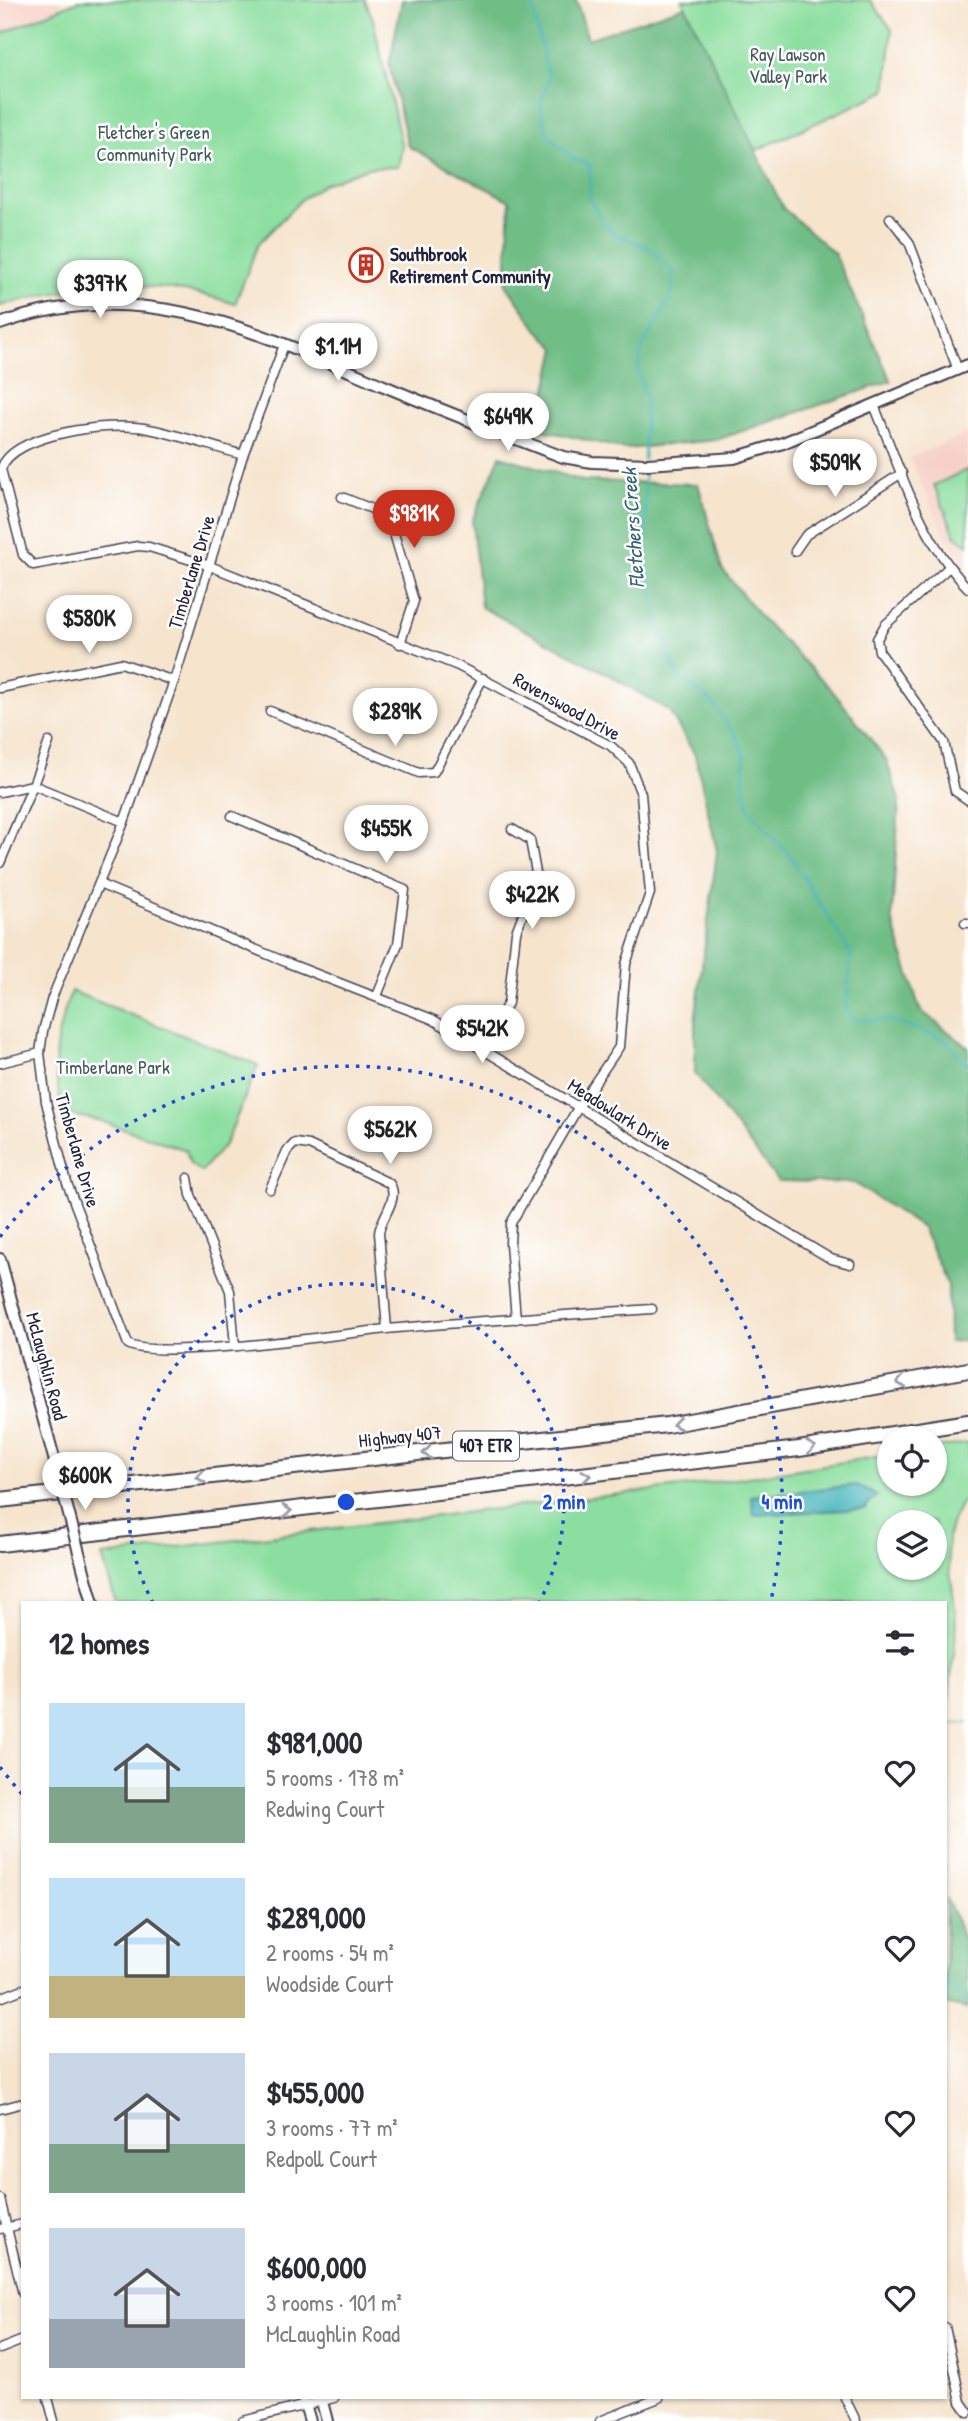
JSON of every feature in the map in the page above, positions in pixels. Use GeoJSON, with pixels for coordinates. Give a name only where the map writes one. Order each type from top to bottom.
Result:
{"type":"FeatureCollection","features":[{"type":"Feature","properties":{"kind":"highway","name":"Highway 407"},"geometry":{"type":"LineString","coordinates":[[0,1500],[667,1426],[968,1370]]}},
{"type":"Feature","properties":{"kind":"highway","name":"407 ETR"},"geometry":{"type":"LineString","coordinates":[[0,1544],[799,1450],[968,1422]]}},
{"type":"Feature","properties":{"kind":"street"},"geometry":{"type":"LineString","coordinates":[[0,324],[22,316],[86,304],[136,305],[201,315],[284,345],[563,457],[592,462],[701,462],[749,455],[963,367],[909,242],[890,218]]}},
{"type":"Feature","properties":{"kind":"street","name":"Timberlane Drive"},"geometry":{"type":"LineString","coordinates":[[284,345],[243,455],[174,681],[124,822],[52,998],[40,1053],[47,1109],[67,1184],[128,1344],[145,1349],[235,1346],[387,1329],[652,1309]]}},
{"type":"Feature","properties":{"kind":"street"},"geometry":{"type":"LineString","coordinates":[[874,405],[922,521],[948,568],[968,589]]}},
{"type":"Feature","properties":{"kind":"street","name":"Ravenswood Drive"},"geometry":{"type":"LineString","coordinates":[[243,455],[141,428],[66,431],[13,451],[5,458],[1,469],[23,555],[33,565],[138,546],[210,566],[483,678],[611,746],[629,763],[641,794],[650,893],[626,964],[619,1047],[579,1106],[511,1223],[516,1319]]}},
{"type":"Feature","properties":{"kind":"street"},"geometry":{"type":"LineString","coordinates":[[795,551],[806,535],[902,472]]}},
{"type":"Feature","properties":{"kind":"street"},"geometry":{"type":"LineString","coordinates":[[342,496],[387,515],[390,520],[414,601],[400,644]]}},
{"type":"Feature","properties":{"kind":"street"},"geometry":{"type":"LineString","coordinates":[[948,568],[885,625],[877,639],[879,651],[944,742],[955,791],[968,800]]}},
{"type":"Feature","properties":{"kind":"street"},"geometry":{"type":"LineString","coordinates":[[0,688],[121,663],[174,681]]}},
{"type":"Feature","properties":{"kind":"street"},"geometry":{"type":"LineString","coordinates":[[270,711],[419,774],[427,774],[434,772],[483,678]]}},
{"type":"Feature","properties":{"kind":"street"},"geometry":{"type":"LineString","coordinates":[[0,863],[3,848],[33,785],[49,742]]}},
{"type":"Feature","properties":{"kind":"street"},"geometry":{"type":"LineString","coordinates":[[0,792],[33,785],[124,822]]}},
{"type":"Feature","properties":{"kind":"street"},"geometry":{"type":"LineString","coordinates":[[232,816],[405,890],[398,944],[377,996]]}},
{"type":"Feature","properties":{"kind":"street"},"geometry":{"type":"LineString","coordinates":[[483,1049],[508,1003],[516,932],[537,878],[530,840],[512,829]]}},
{"type":"Feature","properties":{"kind":"street","name":"Meadowlark Drive"},"geometry":{"type":"LineString","coordinates":[[99,884],[288,963],[432,1019],[831,1259],[850,1264]]}},
{"type":"Feature","properties":{"kind":"street"},"geometry":{"type":"LineString","coordinates":[[0,1063],[40,1053]]}},
{"type":"Feature","properties":{"kind":"street"},"geometry":{"type":"LineString","coordinates":[[270,1189],[287,1151],[295,1143],[309,1145],[389,1183],[394,1189],[394,1196],[382,1217],[379,1233],[387,1329]]}},
{"type":"Feature","properties":{"kind":"street"},"geometry":{"type":"LineString","coordinates":[[188,1178],[191,1195],[230,1291],[235,1346]]}},
{"type":"Feature","properties":{"kind":"street","name":"McLaughlin Road"},"geometry":{"type":"LineString","coordinates":[[0,1259],[92,1601]]}},
{"type":"Feature","properties":{"kind":"street"},"geometry":{"type":"LineString","coordinates":[[0,1998],[21,1990]]}},
{"type":"Feature","properties":{"kind":"street"},"geometry":{"type":"LineString","coordinates":[[0,2109],[21,2104]]}},
{"type":"Feature","properties":{"kind":"street"},"geometry":{"type":"LineString","coordinates":[[0,2199],[4,2228],[21,2287]]}},
{"type":"Feature","properties":{"kind":"street"},"geometry":{"type":"LineString","coordinates":[[947,2337],[961,2402],[968,2412]]}},
{"type":"Feature","properties":{"kind":"street"},"geometry":{"type":"LineString","coordinates":[[0,2349],[21,2341]]}},
{"type":"Feature","properties":{"kind":"street"},"geometry":{"type":"LineString","coordinates":[[48,2399],[54,2421]]}},
{"type":"Feature","properties":{"kind":"street"},"geometry":{"type":"LineString","coordinates":[[600,2421],[656,2399]]}},
{"type":"Feature","properties":{"kind":"street"},"geometry":{"type":"LineString","coordinates":[[845,2399],[856,2421]]}},
{"type":"Feature","properties":{"kind":"street"},"geometry":{"type":"LineString","coordinates":[[243,2421],[305,2401],[321,2400],[327,2421]]}},
{"type":"Feature","properties":{"kind":"street"},"geometry":{"type":"LineString","coordinates":[[305,2401],[310,2421]]}},
{"type":"Feature","properties":{"kind":"shaded area"},"geometry":{"type":"Polygon","coordinates":[[[0,0],[59,0],[62,7],[0,34],[0,0]]]}},
{"type":"Feature","properties":{"kind":"shaded area"},"geometry":{"type":"Polygon","coordinates":[[[968,433],[968,566],[946,537],[909,458],[968,433]]]}},
{"type":"Feature","properties":{"kind":"green space","name":"Fletcher's Green Community Park"},"geometry":{"type":"Polygon","coordinates":[[[80,0],[365,0],[373,19],[402,147],[398,167],[367,168],[324,184],[302,199],[258,244],[235,304],[174,289],[118,286],[61,292],[0,306],[0,34],[80,0]]]}},
{"type":"Feature","properties":{"kind":"green space"},"geometry":{"type":"Polygon","coordinates":[[[402,0],[576,0],[588,39],[685,6],[783,208],[834,253],[891,381],[716,440],[625,449],[538,429],[556,348],[538,330],[506,285],[510,201],[408,146],[389,65],[402,0]]]}},
{"type":"Feature","properties":{"kind":"green space","name":"Ray Lawson Valley Park"},"geometry":{"type":"Polygon","coordinates":[[[682,0],[870,0],[892,30],[886,91],[755,151],[682,0]]]}},
{"type":"Feature","properties":{"kind":"green space"},"geometry":{"type":"Polygon","coordinates":[[[500,456],[583,481],[698,484],[722,569],[763,620],[831,689],[886,759],[899,800],[892,919],[920,1010],[968,1047],[968,1340],[949,1342],[948,1285],[922,1228],[854,1183],[778,1181],[695,1073],[695,1021],[717,851],[695,755],[669,711],[604,672],[481,607],[472,521],[500,456]]]}},
{"type":"Feature","properties":{"kind":"green space"},"geometry":{"type":"Polygon","coordinates":[[[968,469],[968,545],[955,535],[934,485],[968,469]]]}},
{"type":"Feature","properties":{"kind":"green space","name":"Timberlane Park"},"geometry":{"type":"Polygon","coordinates":[[[71,991],[258,1065],[226,1143],[201,1172],[190,1164],[186,1150],[101,1121],[63,1113],[55,1064],[61,1024],[71,991]]]}},
{"type":"Feature","properties":{"kind":"green space"},"geometry":{"type":"Polygon","coordinates":[[[968,1443],[968,1496],[951,1523],[948,1537],[956,1632],[949,1698],[947,1601],[115,1601],[102,1556],[697,1485],[877,1457],[877,1496],[947,1496],[947,1446],[968,1443]]]}},
{"type":"Feature","properties":{"kind":"green space"},"geometry":{"type":"Polygon","coordinates":[[[947,1900],[963,1939],[968,1978],[968,2009],[947,2004],[947,1900]]]}},
{"type":"Feature","properties":{"kind":"water"},"geometry":{"type":"Polygon","coordinates":[[[857,1485],[877,1496],[864,1509],[754,1515],[751,1496],[857,1485]]]}},
{"type":"Feature","properties":{"kind":"waterway","name":"Fletchers Creek"},"geometry":{"type":"LineString","coordinates":[[531,0],[549,78],[540,106],[548,136],[574,159],[590,165],[590,200],[613,233],[650,248],[674,273],[671,297],[642,348],[638,371],[646,399],[644,460]]}},
{"type":"Feature","properties":{"kind":"waterway","name":"Fletchers Creek"},"geometry":{"type":"LineString","coordinates":[[644,467],[648,569],[659,626],[678,677],[709,699],[735,734],[745,756],[743,779],[750,811],[790,856],[851,953],[846,1012],[856,1020],[890,1020],[944,1039],[968,1066]]}},
{"type":"Feature","properties":{"kind":"waterway","name":"Fletchers Creek"},"geometry":{"type":"LineString","coordinates":[[947,1723],[968,1723]]}},
{"type":"Feature","properties":{"kind":"waterway","name":"Fletchers Creek"},"geometry":{"type":"LineString","coordinates":[[947,1983],[968,2005]]}},
{"type":"Feature","properties":{"kind":"place","name":"Southbrook Retirement Community"},"geometry":{"type":"Point","coordinates":[366,265]}}]}
